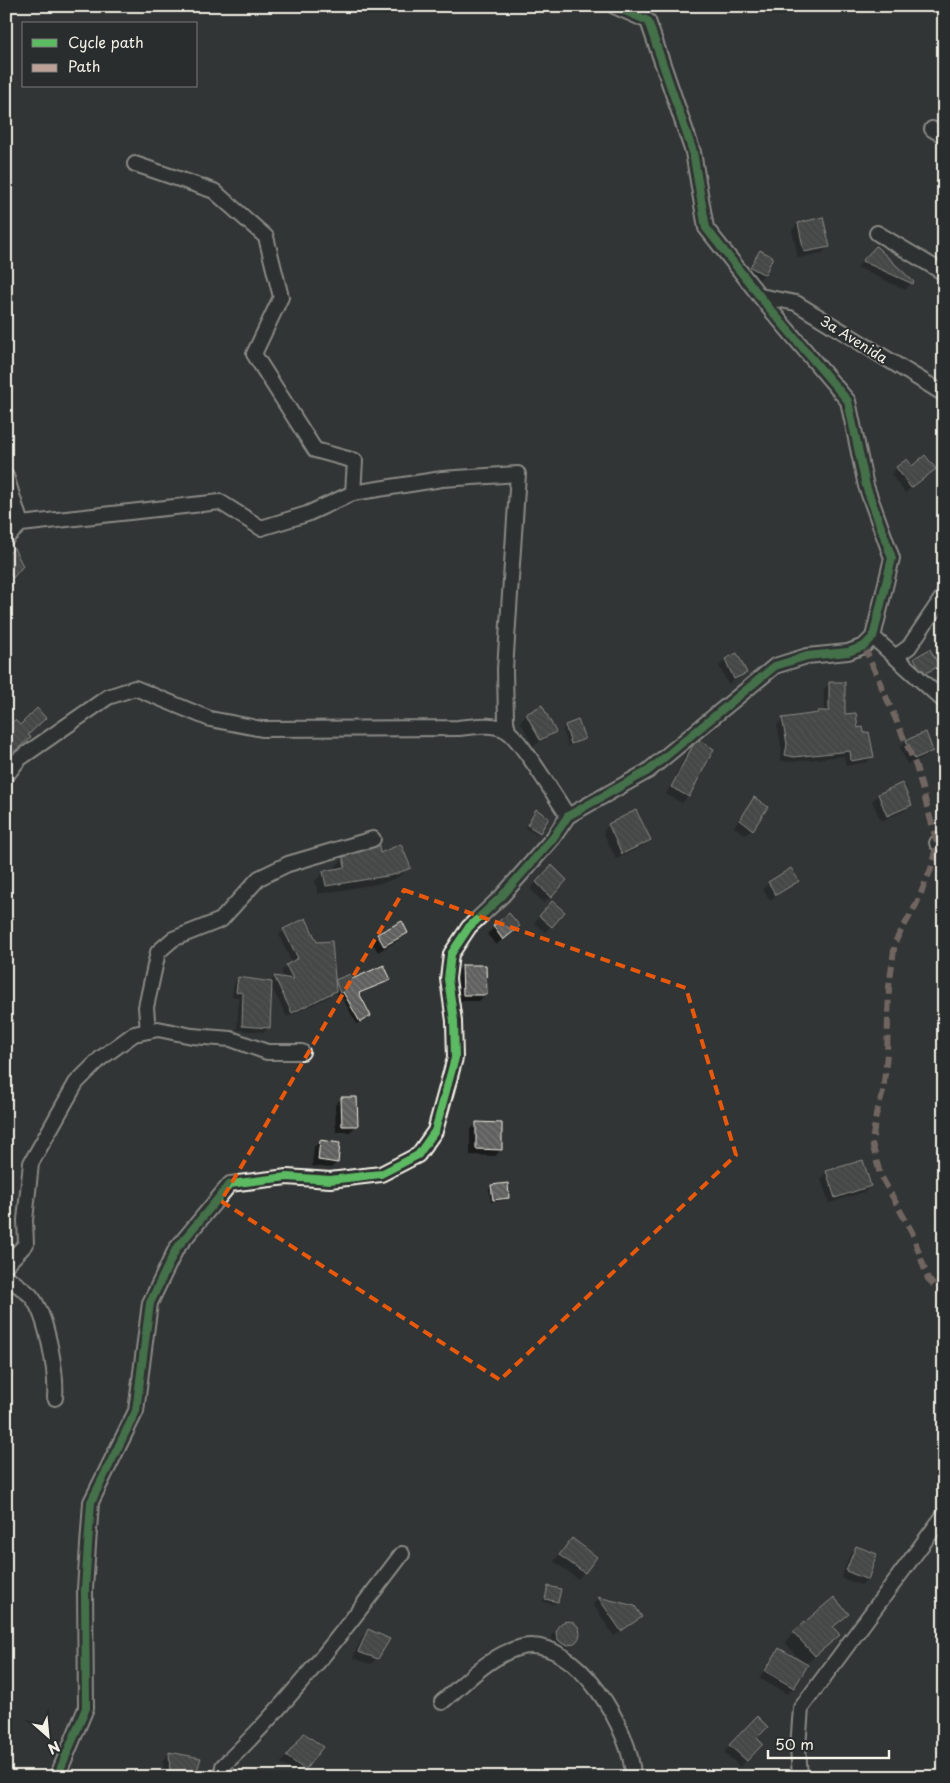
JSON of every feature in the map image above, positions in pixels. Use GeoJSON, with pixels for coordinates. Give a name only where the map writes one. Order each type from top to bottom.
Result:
{"type":"FeatureCollection","features":[{"type":"Feature","properties":{"kind":"street"},"geometry":{"type":"LineString","coordinates":[[57,1777],[86,1708],[84,1590],[91,1502],[136,1411],[150,1303],[176,1249],[230,1184],[287,1177],[330,1180],[381,1174],[418,1155],[435,1131],[455,1058],[454,1021],[448,979],[451,954],[469,927],[502,896],[554,838],[568,816],[648,771],[775,666],[807,656],[848,652],[864,646],[873,637],[892,558],[866,486],[848,401],[706,228],[693,152],[648,21],[614,6]]}},
{"type":"Feature","properties":{"kind":"street"},"geometry":{"type":"LineString","coordinates":[[135,164],[214,191],[266,237],[281,297],[254,354],[315,450],[355,461],[353,493]]}},
{"type":"Feature","properties":{"kind":"street"},"geometry":{"type":"LineString","coordinates":[[877,233],[944,273]]}},
{"type":"Feature","properties":{"kind":"street","name":"3a Avenida"},"geometry":{"type":"LineString","coordinates":[[760,296],[796,303],[944,394]]}},
{"type":"Feature","properties":{"kind":"street"},"geometry":{"type":"LineString","coordinates":[[6,538],[21,524],[220,502],[261,528],[307,514],[353,493],[442,479],[518,474],[505,669],[506,721],[508,731],[530,759],[568,816]]}},
{"type":"Feature","properties":{"kind":"street"},"geometry":{"type":"LineString","coordinates":[[6,476],[21,524]]}},
{"type":"Feature","properties":{"kind":"street"},"geometry":{"type":"LineString","coordinates":[[895,658],[909,647],[944,595]]}},
{"type":"Feature","properties":{"kind":"street"},"geometry":{"type":"LineString","coordinates":[[873,637],[944,701]]}},
{"type":"Feature","properties":{"kind":"street"},"geometry":{"type":"LineString","coordinates":[[6,776],[19,758],[108,697],[135,688],[210,720],[262,729],[458,728],[488,726],[508,731]]}},
{"type":"Feature","properties":{"kind":"street"},"geometry":{"type":"LineString","coordinates":[[148,1031],[146,1007],[158,952],[173,939],[221,920],[259,878],[281,867],[373,840]]}},
{"type":"Feature","properties":{"kind":"street"},"geometry":{"type":"LineString","coordinates":[[6,1265],[26,1244],[31,1163],[76,1083],[101,1058],[134,1034],[158,1029],[192,1036],[231,1039],[267,1052],[302,1052]]}},
{"type":"Feature","properties":{"kind":"street"},"geometry":{"type":"LineString","coordinates":[[6,1276],[32,1297],[51,1344],[55,1398]]}},
{"type":"Feature","properties":{"kind":"street"},"geometry":{"type":"LineString","coordinates":[[800,1777],[798,1747],[801,1708],[944,1515]]}},
{"type":"Feature","properties":{"kind":"street"},"geometry":{"type":"LineString","coordinates":[[222,1777],[223,1766],[260,1730],[339,1638],[402,1554]]}},
{"type":"Feature","properties":{"kind":"street"},"geometry":{"type":"LineString","coordinates":[[442,1702],[499,1654],[525,1647],[553,1650],[568,1658],[588,1679],[620,1724],[630,1752],[633,1777]]}},
{"type":"Feature","properties":{"kind":"highlighted area"},"geometry":{"type":"Polygon","coordinates":[[[404,890],[686,988],[736,1155],[500,1380],[221,1201],[404,890]]]}},
{"type":"Feature","properties":{"kind":"building"},"geometry":{"type":"Polygon","coordinates":[[[823,217],[830,247],[804,252],[798,223],[823,217]]]}},
{"type":"Feature","properties":{"kind":"building"},"geometry":{"type":"Polygon","coordinates":[[[876,246],[914,282],[913,284],[862,261],[876,246]]]}},
{"type":"Feature","properties":{"kind":"building"},"geometry":{"type":"Polygon","coordinates":[[[760,250],[773,257],[765,275],[750,267],[760,250]]]}},
{"type":"Feature","properties":{"kind":"building"},"geometry":{"type":"Polygon","coordinates":[[[925,455],[936,469],[911,488],[896,467],[907,459],[912,466],[925,455]]]}},
{"type":"Feature","properties":{"kind":"building"},"geometry":{"type":"Polygon","coordinates":[[[14,548],[23,566],[13,578],[6,567],[6,556],[14,548]]]}},
{"type":"Feature","properties":{"kind":"building"},"geometry":{"type":"Polygon","coordinates":[[[930,649],[939,666],[926,673],[918,666],[914,658],[930,649]]]}},
{"type":"Feature","properties":{"kind":"building"},"geometry":{"type":"Polygon","coordinates":[[[737,653],[747,673],[734,679],[725,659],[737,653]]]}},
{"type":"Feature","properties":{"kind":"building"},"geometry":{"type":"Polygon","coordinates":[[[829,682],[845,682],[845,714],[856,713],[858,728],[863,727],[864,733],[869,732],[874,757],[851,761],[850,751],[794,757],[785,755],[787,744],[782,718],[818,713],[818,711],[829,711],[829,682]]]}},
{"type":"Feature","properties":{"kind":"building"},"geometry":{"type":"Polygon","coordinates":[[[542,705],[556,732],[540,740],[526,714],[542,705]]]}},
{"type":"Feature","properties":{"kind":"building"},"geometry":{"type":"Polygon","coordinates":[[[37,708],[46,718],[28,735],[31,737],[6,759],[6,728],[15,720],[20,725],[37,708]]]}},
{"type":"Feature","properties":{"kind":"building"},"geometry":{"type":"Polygon","coordinates":[[[578,720],[585,739],[571,744],[565,725],[578,720]]]}},
{"type":"Feature","properties":{"kind":"building"},"geometry":{"type":"Polygon","coordinates":[[[926,732],[933,751],[914,759],[906,740],[926,732]]]}},
{"type":"Feature","properties":{"kind":"building"},"geometry":{"type":"Polygon","coordinates":[[[699,740],[714,749],[689,797],[671,787],[693,745],[699,740]]]}},
{"type":"Feature","properties":{"kind":"building"},"geometry":{"type":"Polygon","coordinates":[[[902,783],[912,805],[887,816],[878,794],[902,783]]]}},
{"type":"Feature","properties":{"kind":"building"},"geometry":{"type":"Polygon","coordinates":[[[754,797],[768,807],[753,830],[740,820],[754,797]]]}},
{"type":"Feature","properties":{"kind":"building"},"geometry":{"type":"Polygon","coordinates":[[[536,809],[549,818],[540,833],[527,825],[536,809]]]}},
{"type":"Feature","properties":{"kind":"building"},"geometry":{"type":"Polygon","coordinates":[[[636,810],[651,840],[622,854],[608,824],[636,810]]]}},
{"type":"Feature","properties":{"kind":"building"},"geometry":{"type":"Polygon","coordinates":[[[401,844],[411,868],[393,875],[326,886],[323,871],[345,867],[343,857],[379,845],[380,853],[401,844]]]}},
{"type":"Feature","properties":{"kind":"building"},"geometry":{"type":"Polygon","coordinates":[[[552,865],[567,880],[551,898],[536,882],[552,865]]]}},
{"type":"Feature","properties":{"kind":"building"},"geometry":{"type":"Polygon","coordinates":[[[791,868],[799,881],[776,895],[768,882],[791,868]]]}},
{"type":"Feature","properties":{"kind":"building"},"geometry":{"type":"Polygon","coordinates":[[[552,901],[565,912],[552,927],[539,916],[552,901]]]}},
{"type":"Feature","properties":{"kind":"building"},"geometry":{"type":"Polygon","coordinates":[[[509,913],[520,926],[503,940],[493,926],[509,913]]]}},
{"type":"Feature","properties":{"kind":"building"},"geometry":{"type":"Polygon","coordinates":[[[306,918],[317,942],[332,941],[336,991],[292,1013],[274,976],[293,979],[286,965],[298,958],[283,929],[306,918]]]}},
{"type":"Feature","properties":{"kind":"building"},"geometry":{"type":"Polygon","coordinates":[[[402,921],[408,933],[384,946],[377,934],[402,921]]]}},
{"type":"Feature","properties":{"kind":"building"},"geometry":{"type":"Polygon","coordinates":[[[384,965],[391,980],[359,993],[371,1016],[360,1022],[343,992],[340,993],[335,980],[350,974],[352,979],[384,965]]]}},
{"type":"Feature","properties":{"kind":"building"},"geometry":{"type":"Polygon","coordinates":[[[462,965],[486,965],[487,995],[463,995],[462,965]]]}},
{"type":"Feature","properties":{"kind":"building"},"geometry":{"type":"Polygon","coordinates":[[[238,977],[272,982],[270,1028],[242,1026],[243,993],[236,992],[238,977]]]}},
{"type":"Feature","properties":{"kind":"building"},"geometry":{"type":"Polygon","coordinates":[[[341,1097],[357,1097],[358,1126],[342,1126],[341,1097]]]}},
{"type":"Feature","properties":{"kind":"building"},"geometry":{"type":"Polygon","coordinates":[[[476,1122],[502,1123],[502,1150],[476,1149],[476,1122]]]}},
{"type":"Feature","properties":{"kind":"building"},"geometry":{"type":"Polygon","coordinates":[[[320,1140],[340,1143],[338,1163],[318,1160],[320,1140]]]}},
{"type":"Feature","properties":{"kind":"building"},"geometry":{"type":"Polygon","coordinates":[[[863,1160],[871,1186],[835,1198],[826,1171],[863,1160]]]}},
{"type":"Feature","properties":{"kind":"building"},"geometry":{"type":"Polygon","coordinates":[[[508,1183],[509,1198],[493,1200],[491,1185],[508,1183]]]}},
{"type":"Feature","properties":{"kind":"building"},"geometry":{"type":"Polygon","coordinates":[[[572,1538],[597,1557],[585,1573],[559,1555],[572,1538]]]}},
{"type":"Feature","properties":{"kind":"building"},"geometry":{"type":"Polygon","coordinates":[[[856,1546],[877,1554],[868,1580],[846,1571],[856,1546]]]}},
{"type":"Feature","properties":{"kind":"building"},"geometry":{"type":"Polygon","coordinates":[[[548,1586],[561,1589],[558,1602],[545,1599],[548,1586]]]}},
{"type":"Feature","properties":{"kind":"building"},"geometry":{"type":"Polygon","coordinates":[[[598,1597],[635,1606],[642,1617],[621,1631],[598,1597]]]}},
{"type":"Feature","properties":{"kind":"building"},"geometry":{"type":"Polygon","coordinates":[[[834,1597],[849,1614],[833,1627],[840,1635],[815,1656],[793,1632],[834,1597]]]}},
{"type":"Feature","properties":{"kind":"building"},"geometry":{"type":"Polygon","coordinates":[[[568,1621],[577,1624],[580,1633],[577,1642],[568,1645],[559,1642],[556,1633],[559,1624],[568,1621]]]}},
{"type":"Feature","properties":{"kind":"building"},"geometry":{"type":"Polygon","coordinates":[[[368,1629],[390,1639],[378,1659],[358,1652],[368,1629]]]}},
{"type":"Feature","properties":{"kind":"building"},"geometry":{"type":"Polygon","coordinates":[[[779,1648],[808,1665],[794,1688],[765,1671],[779,1648]]]}},
{"type":"Feature","properties":{"kind":"building"},"geometry":{"type":"Polygon","coordinates":[[[757,1716],[768,1727],[757,1738],[763,1744],[747,1761],[729,1745],[757,1716]]]}},
{"type":"Feature","properties":{"kind":"building"},"geometry":{"type":"Polygon","coordinates":[[[304,1733],[323,1747],[305,1770],[286,1756],[304,1733]]]}},
{"type":"Feature","properties":{"kind":"building"},"geometry":{"type":"Polygon","coordinates":[[[169,1752],[201,1758],[195,1777],[170,1773],[169,1752]]]}},
{"type":"Feature","properties":{"kind":"marked path"},"geometry":{"type":"LineString","coordinates":[[864,646],[916,766],[937,843],[931,869],[916,905],[895,942],[889,987],[887,1054],[883,1092],[876,1115],[872,1143],[880,1174],[912,1232],[928,1279],[944,1296]]}},
{"type":"Feature","properties":{"kind":"cycle path"},"geometry":{"type":"LineString","coordinates":[[57,1777],[86,1708],[85,1589],[91,1502],[136,1411],[150,1303],[176,1249],[230,1184],[287,1177],[330,1180],[381,1174],[418,1155],[435,1131],[455,1058],[454,1021],[448,979],[451,954],[469,927],[502,896],[553,838],[568,816],[648,771],[775,666],[807,656],[848,652],[864,646],[873,637],[892,558],[866,486],[848,401],[770,309],[706,228],[693,152],[648,21],[614,6]]}}]}
